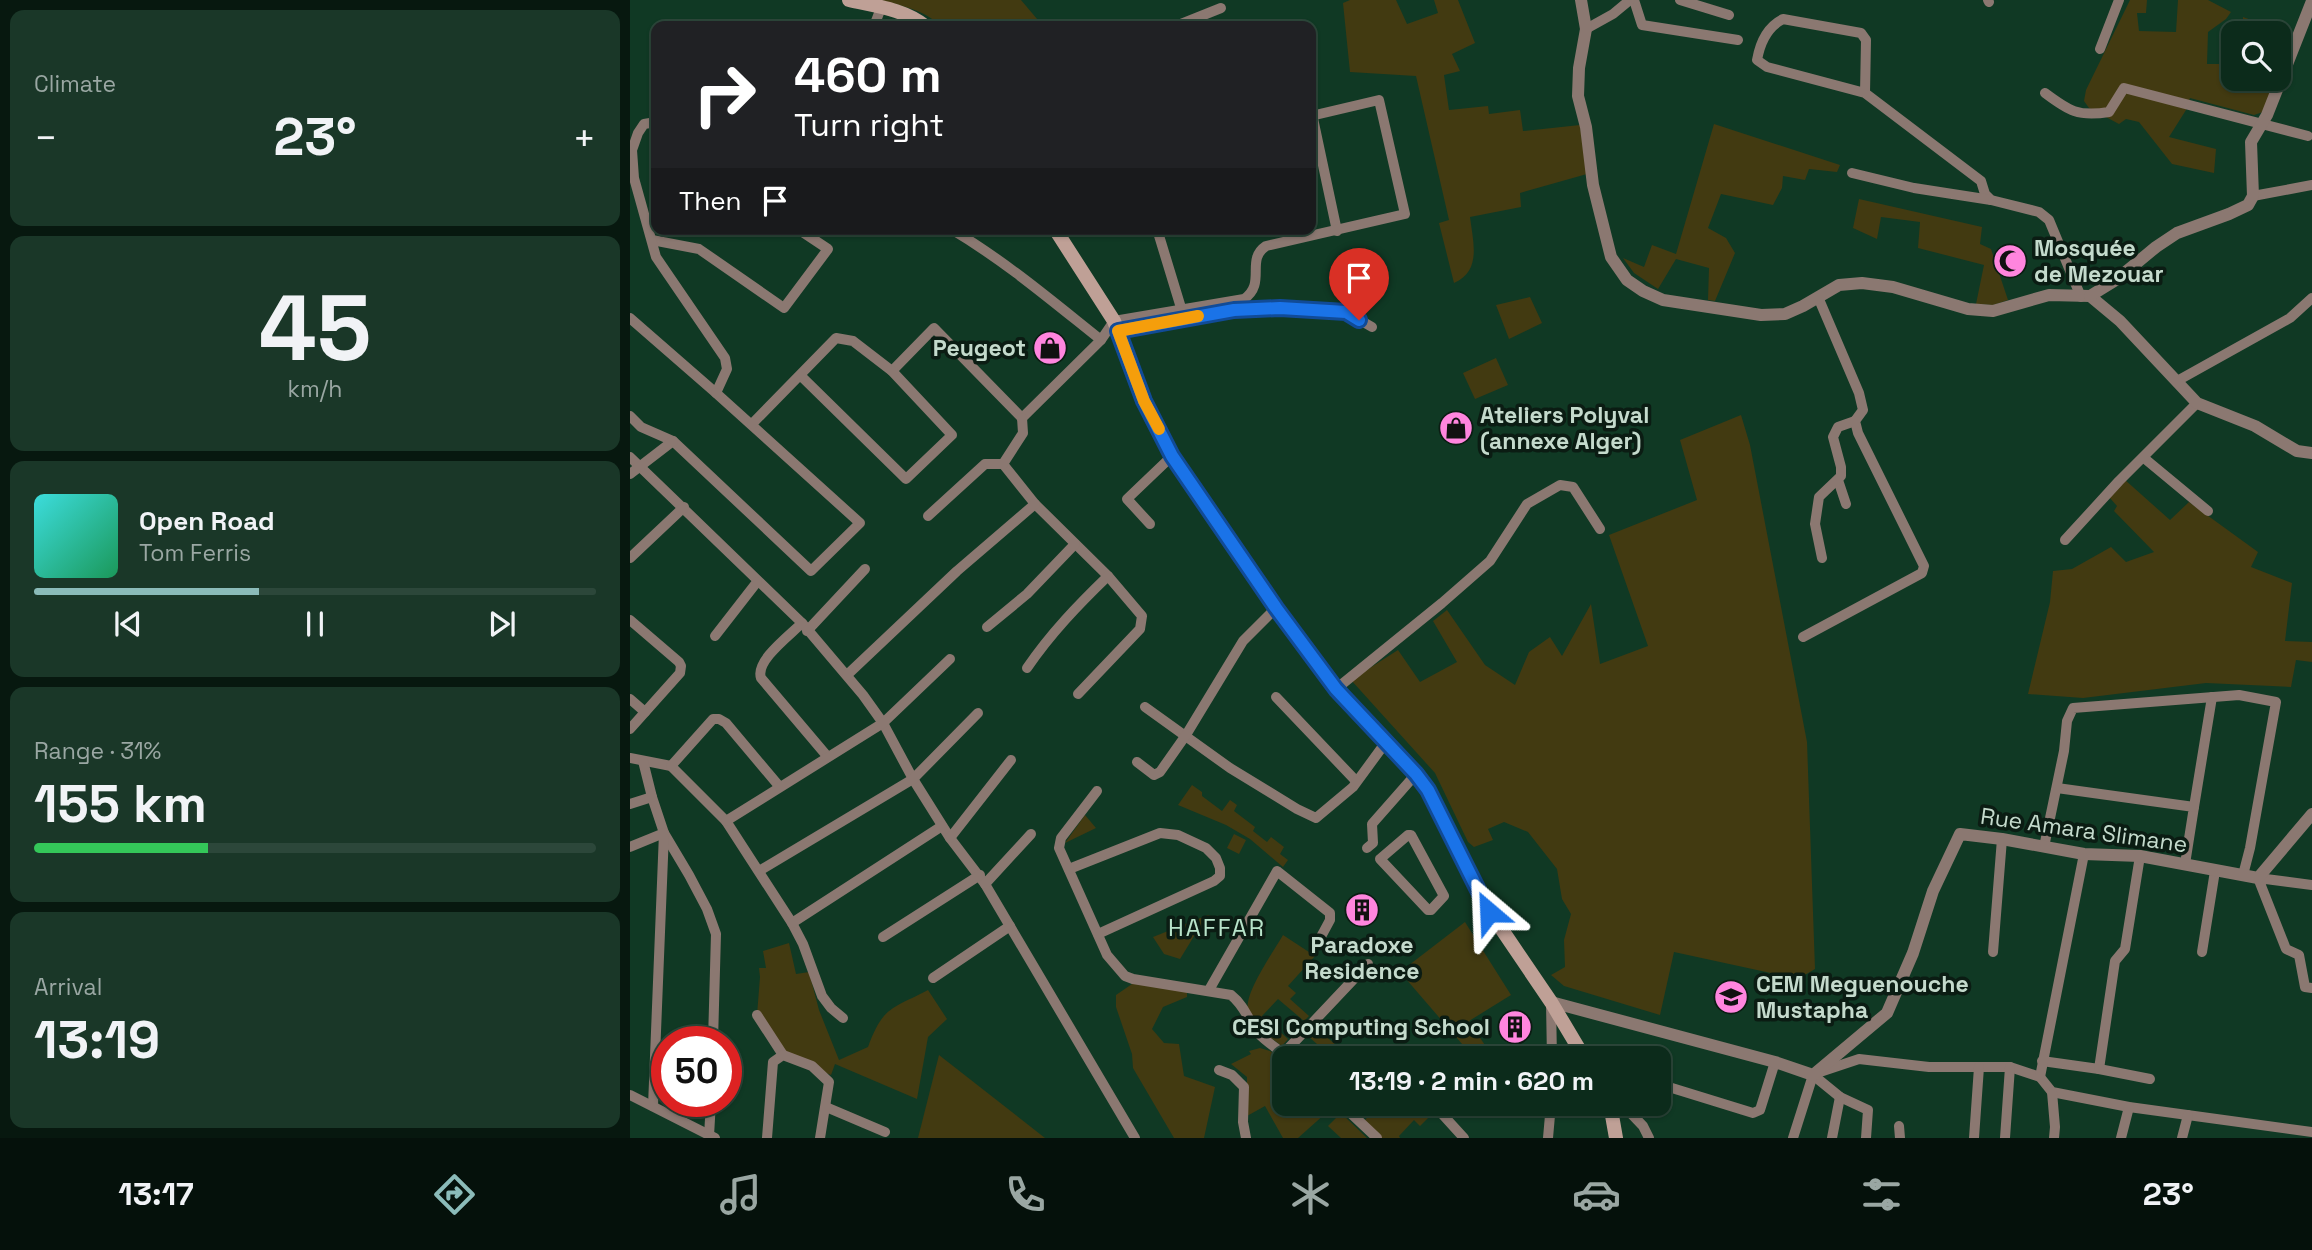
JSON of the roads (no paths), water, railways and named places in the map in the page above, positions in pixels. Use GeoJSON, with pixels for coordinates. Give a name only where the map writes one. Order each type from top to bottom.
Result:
{"type":"FeatureCollection","features":[{"type":"Feature","properties":{"kind":"main road"},"geometry":{"type":"LineString","coordinates":[[849,0],[919,21]]}},
{"type":"Feature","properties":{"kind":"main road"},"geometry":{"type":"LineString","coordinates":[[1059,235],[1116,326],[1144,401],[1172,456],[1276,608],[1336,689],[1428,790],[1489,912],[1551,1002],[1577,1046]]}},
{"type":"Feature","properties":{"kind":"main road"},"geometry":{"type":"LineString","coordinates":[[1612,1116],[1616,1138]]}},
{"type":"Feature","properties":{"kind":"street"},"geometry":{"type":"LineString","coordinates":[[1581,0],[1586,29],[1579,68],[1578,96],[1586,127],[1593,185],[1611,257],[1617,268],[1627,280],[1663,300],[1761,315],[1784,314],[1839,285],[1862,283],[1893,287],[1968,309],[1993,311],[2049,295],[2085,297],[2116,280],[2177,233],[2248,205],[2253,196],[2251,142],[2267,115],[2312,1]]}},
{"type":"Feature","properties":{"kind":"street"},"geometry":{"type":"LineString","coordinates":[[1586,29],[1632,0],[1642,25],[1738,40]]}},
{"type":"Feature","properties":{"kind":"street"},"geometry":{"type":"LineString","coordinates":[[1680,0],[1729,15]]}},
{"type":"Feature","properties":{"kind":"street"},"geometry":{"type":"LineString","coordinates":[[2100,49],[2119,0]]}},
{"type":"Feature","properties":{"kind":"street"},"geometry":{"type":"LineString","coordinates":[[876,21],[881,8]]}},
{"type":"Feature","properties":{"kind":"street"},"geometry":{"type":"LineString","coordinates":[[1188,21],[1221,8]]}},
{"type":"Feature","properties":{"kind":"street"},"geometry":{"type":"LineString","coordinates":[[1865,93],[1866,40],[1861,33],[1783,19],[1774,23],[1760,44],[1757,60],[1767,68],[1865,93],[1980,181],[1985,194],[1992,200]]}},
{"type":"Feature","properties":{"kind":"street"},"geometry":{"type":"LineString","coordinates":[[2045,93],[2071,112],[2094,114],[2109,112],[2124,88],[2308,136]]}},
{"type":"Feature","properties":{"kind":"street"},"geometry":{"type":"LineString","coordinates":[[1316,112],[1379,100],[1405,214],[1316,235]]}},
{"type":"Feature","properties":{"kind":"street"},"geometry":{"type":"LineString","coordinates":[[645,124],[651,123]]}},
{"type":"Feature","properties":{"kind":"street"},"geometry":{"type":"LineString","coordinates":[[645,124],[651,129]]}},
{"type":"Feature","properties":{"kind":"street"},"geometry":{"type":"LineString","coordinates":[[645,124],[635,142],[634,178],[656,257],[725,358],[727,369],[716,393]]}},
{"type":"Feature","properties":{"kind":"street"},"geometry":{"type":"LineString","coordinates":[[1316,136],[1337,230]]}},
{"type":"Feature","properties":{"kind":"street"},"geometry":{"type":"LineString","coordinates":[[1852,173],[1914,188],[1992,200],[2039,212],[2049,220],[2085,297],[2120,321],[2197,402],[2255,425],[2298,451],[2312,453]]}},
{"type":"Feature","properties":{"kind":"street"},"geometry":{"type":"LineString","coordinates":[[2253,196],[2312,185]]}},
{"type":"Feature","properties":{"kind":"street"},"geometry":{"type":"LineString","coordinates":[[652,240],[699,249],[784,308],[828,249],[807,235]]}},
{"type":"Feature","properties":{"kind":"street"},"geometry":{"type":"LineString","coordinates":[[960,235],[1006,265],[1101,340]]}},
{"type":"Feature","properties":{"kind":"street"},"geometry":{"type":"LineString","coordinates":[[1159,235],[1182,311]]}},
{"type":"Feature","properties":{"kind":"street"},"geometry":{"type":"LineString","coordinates":[[1022,418],[1116,326],[1244,299],[1250,295],[1257,282],[1258,251],[1266,246],[1315,235]]}},
{"type":"Feature","properties":{"kind":"street"},"geometry":{"type":"LineString","coordinates":[[1818,297],[1859,393],[1863,410],[1855,421],[1838,427],[1833,437],[1841,476],[1819,497],[1815,513],[1816,534],[1822,558]]}},
{"type":"Feature","properties":{"kind":"street"},"geometry":{"type":"LineString","coordinates":[[2177,381],[2290,318],[2311,302]]}},
{"type":"Feature","properties":{"kind":"street"},"geometry":{"type":"LineString","coordinates":[[1116,326],[1234,310],[1280,308],[1346,312],[1372,327]]}},
{"type":"Feature","properties":{"kind":"street"},"geometry":{"type":"LineString","coordinates":[[630,318],[860,523],[811,571],[673,442],[641,427],[630,416]]}},
{"type":"Feature","properties":{"kind":"street"},"geometry":{"type":"LineString","coordinates":[[892,371],[934,328],[1022,418],[1023,433],[1003,464]]}},
{"type":"Feature","properties":{"kind":"street"},"geometry":{"type":"LineString","coordinates":[[751,424],[836,338],[853,341],[892,371],[952,435],[906,479],[801,376]]}},
{"type":"Feature","properties":{"kind":"street"},"geometry":{"type":"LineString","coordinates":[[2065,540],[2197,402]]}},
{"type":"Feature","properties":{"kind":"street"},"geometry":{"type":"LineString","coordinates":[[1803,636],[1922,573],[1924,566],[1858,433],[1855,421]]}},
{"type":"Feature","properties":{"kind":"street"},"geometry":{"type":"LineString","coordinates":[[630,474],[673,442]]}},
{"type":"Feature","properties":{"kind":"street"},"geometry":{"type":"LineString","coordinates":[[1150,524],[1127,499],[1172,456]]}},
{"type":"Feature","properties":{"kind":"street"},"geometry":{"type":"LineString","coordinates":[[630,457],[804,627],[847,675],[883,723],[913,779],[950,838],[983,879],[1135,1138]]}},
{"type":"Feature","properties":{"kind":"street"},"geometry":{"type":"LineString","coordinates":[[2144,458],[2208,511]]}},
{"type":"Feature","properties":{"kind":"street"},"geometry":{"type":"LineString","coordinates":[[928,516],[985,464],[1003,464]]}},
{"type":"Feature","properties":{"kind":"street"},"geometry":{"type":"LineString","coordinates":[[1003,464],[1035,504],[1108,576],[1142,616],[1140,629],[1078,694]]}},
{"type":"Feature","properties":{"kind":"street"},"geometry":{"type":"LineString","coordinates":[[1838,480],[1846,504]]}},
{"type":"Feature","properties":{"kind":"street"},"geometry":{"type":"LineString","coordinates":[[1336,689],[1490,561],[1527,504],[1560,485],[1573,486],[1600,529]]}},
{"type":"Feature","properties":{"kind":"street"},"geometry":{"type":"LineString","coordinates":[[847,675],[957,571],[1035,504]]}},
{"type":"Feature","properties":{"kind":"street"},"geometry":{"type":"LineString","coordinates":[[630,558],[684,507]]}},
{"type":"Feature","properties":{"kind":"street"},"geometry":{"type":"LineString","coordinates":[[987,627],[1027,594],[1075,544]]}},
{"type":"Feature","properties":{"kind":"street"},"geometry":{"type":"LineString","coordinates":[[827,756],[761,678],[759,672],[763,661],[804,627],[865,569]]}},
{"type":"Feature","properties":{"kind":"street"},"geometry":{"type":"LineString","coordinates":[[1027,668],[1065,617],[1108,576]]}},
{"type":"Feature","properties":{"kind":"street"},"geometry":{"type":"LineString","coordinates":[[715,636],[757,582]]}},
{"type":"Feature","properties":{"kind":"street"},"geometry":{"type":"LineString","coordinates":[[1137,762],[1154,775],[1160,772],[1186,735],[1243,640],[1276,608]]}},
{"type":"Feature","properties":{"kind":"street"},"geometry":{"type":"LineString","coordinates":[[630,620],[681,666],[680,673],[630,729]]}},
{"type":"Feature","properties":{"kind":"street"},"geometry":{"type":"LineString","coordinates":[[726,821],[883,723],[950,659]]}},
{"type":"Feature","properties":{"kind":"street"},"geometry":{"type":"LineString","coordinates":[[2045,847],[2064,751],[2067,721],[2073,708],[2239,695],[2276,702],[2243,875]]}},
{"type":"Feature","properties":{"kind":"street"},"geometry":{"type":"LineString","coordinates":[[1276,697],[1356,781]]}},
{"type":"Feature","properties":{"kind":"street"},"geometry":{"type":"LineString","coordinates":[[2185,864],[2212,697]]}},
{"type":"Feature","properties":{"kind":"street"},"geometry":{"type":"LineString","coordinates":[[630,699],[645,712]]}},
{"type":"Feature","properties":{"kind":"street"},"geometry":{"type":"LineString","coordinates":[[1145,707],[1230,768],[1316,818],[1353,787],[1385,742]]}},
{"type":"Feature","properties":{"kind":"street"},"geometry":{"type":"LineString","coordinates":[[759,871],[913,779],[978,713]]}},
{"type":"Feature","properties":{"kind":"street"},"geometry":{"type":"LineString","coordinates":[[671,766],[706,725],[713,719],[719,719],[726,723],[779,786]]}},
{"type":"Feature","properties":{"kind":"street"},"geometry":{"type":"LineString","coordinates":[[630,758],[671,766],[726,821],[792,923],[803,944],[822,996],[843,1018]]}},
{"type":"Feature","properties":{"kind":"street"},"geometry":{"type":"LineString","coordinates":[[950,838],[1010,760]]}},
{"type":"Feature","properties":{"kind":"street"},"geometry":{"type":"LineString","coordinates":[[643,761],[664,833],[695,886],[716,933],[713,1026]]}},
{"type":"Feature","properties":{"kind":"street"},"geometry":{"type":"LineString","coordinates":[[1367,849],[1373,843],[1372,824],[1416,774]]}},
{"type":"Feature","properties":{"kind":"street"},"geometry":{"type":"LineString","coordinates":[[2057,788],[2194,807]]}},
{"type":"Feature","properties":{"kind":"street"},"geometry":{"type":"LineString","coordinates":[[1097,792],[1077,815],[1059,843],[1107,955],[1125,976],[1231,995],[1241,1003],[1261,1037],[1273,1046]]}},
{"type":"Feature","properties":{"kind":"street"},"geometry":{"type":"LineString","coordinates":[[630,804],[652,797]]}},
{"type":"Feature","properties":{"kind":"street"},"geometry":{"type":"LineString","coordinates":[[2258,878],[2312,814]]}},
{"type":"Feature","properties":{"kind":"street"},"geometry":{"type":"LineString","coordinates":[[792,923],[943,826]]}},
{"type":"Feature","properties":{"kind":"street"},"geometry":{"type":"LineString","coordinates":[[630,847],[664,833]]}},
{"type":"Feature","properties":{"kind":"street"},"geometry":{"type":"LineString","coordinates":[[656,1026],[664,833]]}},
{"type":"Feature","properties":{"kind":"street"},"geometry":{"type":"LineString","coordinates":[[1069,869],[1160,833],[1178,835],[1206,848],[1216,858],[1220,876],[1214,881],[1098,934]]}},
{"type":"Feature","properties":{"kind":"street"},"geometry":{"type":"LineString","coordinates":[[883,937],[983,879],[1031,834]]}},
{"type":"Feature","properties":{"kind":"street","name":"Rue Amara Slimane"},"geometry":{"type":"LineString","coordinates":[[1813,1075],[1887,1013],[1913,953],[1933,891],[1960,834],[2084,854],[2140,856],[2258,878]]}},
{"type":"Feature","properties":{"kind":"street"},"geometry":{"type":"LineString","coordinates":[[1411,835],[1444,898],[1428,910],[1380,859],[1411,835]]}},
{"type":"Feature","properties":{"kind":"street"},"geometry":{"type":"LineString","coordinates":[[1993,952],[2002,839]]}},
{"type":"Feature","properties":{"kind":"street"},"geometry":{"type":"LineString","coordinates":[[2040,1077],[2084,854]]}},
{"type":"Feature","properties":{"kind":"street"},"geometry":{"type":"LineString","coordinates":[[2099,1069],[2115,961],[2125,949],[2140,856]]}},
{"type":"Feature","properties":{"kind":"street"},"geometry":{"type":"LineString","coordinates":[[1209,990],[1277,871],[1332,916],[1316,946]]}},
{"type":"Feature","properties":{"kind":"street"},"geometry":{"type":"LineString","coordinates":[[2202,952],[2215,871]]}},
{"type":"Feature","properties":{"kind":"street"},"geometry":{"type":"LineString","coordinates":[[2258,878],[2312,885]]}},
{"type":"Feature","properties":{"kind":"street"},"geometry":{"type":"LineString","coordinates":[[2258,878],[2286,948],[2299,955],[2305,987],[2312,988]]}},
{"type":"Feature","properties":{"kind":"street"},"geometry":{"type":"LineString","coordinates":[[933,978],[1010,926]]}},
{"type":"Feature","properties":{"kind":"street"},"geometry":{"type":"LineString","coordinates":[[1296,1046],[1368,964]]}},
{"type":"Feature","properties":{"kind":"street"},"geometry":{"type":"LineString","coordinates":[[1552,1046],[1551,1002],[1775,1062],[1813,1075],[1840,1097],[1868,1110],[1866,1138]]}},
{"type":"Feature","properties":{"kind":"street"},"geometry":{"type":"LineString","coordinates":[[757,1014],[783,1055],[812,1066],[829,1083],[820,1138]]}},
{"type":"Feature","properties":{"kind":"street"},"geometry":{"type":"LineString","coordinates":[[766,1138],[774,1062],[783,1055]]}},
{"type":"Feature","properties":{"kind":"street"},"geometry":{"type":"LineString","coordinates":[[1813,1075],[1859,1059],[1929,1067],[2010,1067],[2040,1077],[2052,1092],[2056,1126],[2054,1138]]}},
{"type":"Feature","properties":{"kind":"street"},"geometry":{"type":"LineString","coordinates":[[2042,1061],[2150,1079]]}},
{"type":"Feature","properties":{"kind":"street"},"geometry":{"type":"LineString","coordinates":[[1671,1088],[1753,1112],[1760,1110],[1775,1062]]}},
{"type":"Feature","properties":{"kind":"street"},"geometry":{"type":"LineString","coordinates":[[1974,1138],[1979,1067]]}},
{"type":"Feature","properties":{"kind":"street"},"geometry":{"type":"LineString","coordinates":[[2005,1138],[2010,1067]]}},
{"type":"Feature","properties":{"kind":"street"},"geometry":{"type":"LineString","coordinates":[[1219,1070],[1232,1075],[1244,1087],[1243,1122],[1246,1138]]}},
{"type":"Feature","properties":{"kind":"street"},"geometry":{"type":"LineString","coordinates":[[1793,1138],[1813,1075]]}},
{"type":"Feature","properties":{"kind":"street"},"geometry":{"type":"LineString","coordinates":[[2052,1092],[2129,1107],[2312,1132]]}},
{"type":"Feature","properties":{"kind":"street"},"geometry":{"type":"LineString","coordinates":[[630,1095],[651,1106]]}},
{"type":"Feature","properties":{"kind":"street"},"geometry":{"type":"LineString","coordinates":[[1832,1138],[1840,1097]]}},
{"type":"Feature","properties":{"kind":"street"},"geometry":{"type":"LineString","coordinates":[[826,1107],[885,1132]]}},
{"type":"Feature","properties":{"kind":"street"},"geometry":{"type":"LineString","coordinates":[[2121,1138],[2129,1107]]}},
{"type":"Feature","properties":{"kind":"street"},"geometry":{"type":"LineString","coordinates":[[2182,1138],[2188,1115]]}},
{"type":"Feature","properties":{"kind":"street"},"geometry":{"type":"LineString","coordinates":[[1354,1116],[1377,1138]]}},
{"type":"Feature","properties":{"kind":"street"},"geometry":{"type":"LineString","coordinates":[[1444,1116],[1464,1138]]}},
{"type":"Feature","properties":{"kind":"street"},"geometry":{"type":"LineString","coordinates":[[1548,1138],[1550,1116]]}},
{"type":"Feature","properties":{"kind":"street"},"geometry":{"type":"LineString","coordinates":[[1633,1116],[1649,1138]]}},
{"type":"Feature","properties":{"kind":"street"},"geometry":{"type":"LineString","coordinates":[[673,1117],[712,1137],[711,1117]]}},
{"type":"Feature","properties":{"kind":"street"},"geometry":{"type":"LineString","coordinates":[[1899,1126],[1900,1138]]}},
{"type":"Feature","properties":{"kind":"place","name":"Mosquée de Mezouar"},"geometry":{"type":"Point","coordinates":[2010,261]}},
{"type":"Feature","properties":{"kind":"place","name":"Peugeot"},"geometry":{"type":"Point","coordinates":[1050,348]}},
{"type":"Feature","properties":{"kind":"place","name":"Ateliers Polyval (annexe Alger)"},"geometry":{"type":"Point","coordinates":[1456,428]}},
{"type":"Feature","properties":{"kind":"place","name":"Paradoxe Residence"},"geometry":{"type":"Point","coordinates":[1362,910]}},
{"type":"Feature","properties":{"kind":"place","name":"CEM Meguenouche Mustapha"},"geometry":{"type":"Point","coordinates":[1731,997]}},
{"type":"Feature","properties":{"kind":"place","name":"CESI Computing School"},"geometry":{"type":"Point","coordinates":[1515,1027]}},
{"type":"Feature","properties":{"kind":"district","name":"HAFFAR"},"geometry":{"type":"Point","coordinates":[1217,928]}}]}
